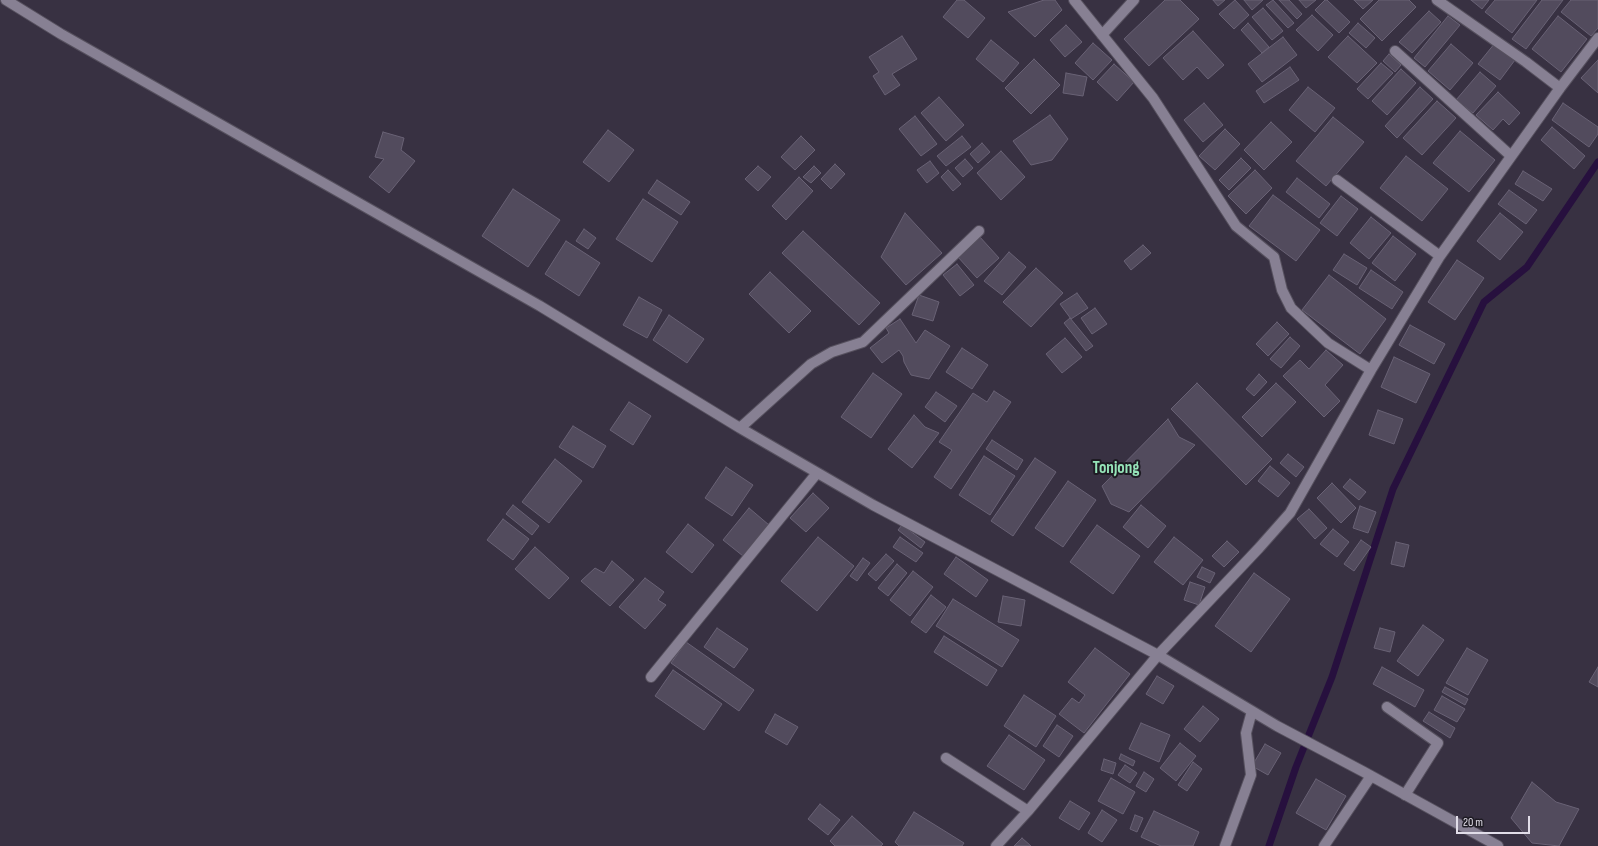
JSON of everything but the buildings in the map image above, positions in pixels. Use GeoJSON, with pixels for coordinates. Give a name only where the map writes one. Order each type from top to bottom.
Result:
{"type":"FeatureCollection","features":[{"type":"Feature","properties":{"kind":"street"},"geometry":{"type":"LineString","coordinates":[[6,0],[61,34],[540,306],[740,428],[873,506],[1158,655],[1277,726],[1368,774],[1498,846]]}},
{"type":"Feature","properties":{"kind":"street"},"geometry":{"type":"LineString","coordinates":[[1074,0],[1153,98],[1236,226],[1274,257],[1282,290],[1291,308],[1328,343],[1371,370]]}},
{"type":"Feature","properties":{"kind":"street"},"geometry":{"type":"LineString","coordinates":[[1102,35],[1134,0]]}},
{"type":"Feature","properties":{"kind":"street"},"geometry":{"type":"LineString","coordinates":[[1437,0],[1526,62],[1560,88]]}},
{"type":"Feature","properties":{"kind":"street"},"geometry":{"type":"LineString","coordinates":[[996,846],[1028,811],[1158,655],[1290,513],[1371,370],[1440,256],[1560,88],[1598,38]]}},
{"type":"Feature","properties":{"kind":"street"},"geometry":{"type":"LineString","coordinates":[[1395,52],[1511,156]]}},
{"type":"Feature","properties":{"kind":"street"},"geometry":{"type":"LineString","coordinates":[[1337,180],[1440,256]]}},
{"type":"Feature","properties":{"kind":"street"},"geometry":{"type":"LineString","coordinates":[[740,428],[811,364],[832,352],[863,342],[979,231]]}},
{"type":"Feature","properties":{"kind":"street"},"geometry":{"type":"LineString","coordinates":[[651,677],[817,473]]}},
{"type":"Feature","properties":{"kind":"street"},"geometry":{"type":"LineString","coordinates":[[1387,708],[1438,743],[1405,795]]}},
{"type":"Feature","properties":{"kind":"street"},"geometry":{"type":"LineString","coordinates":[[1226,846],[1251,775],[1246,733],[1252,711]]}},
{"type":"Feature","properties":{"kind":"street"},"geometry":{"type":"LineString","coordinates":[[946,758],[1028,811]]}},
{"type":"Feature","properties":{"kind":"street"},"geometry":{"type":"LineString","coordinates":[[1324,846],[1368,774]]}},
{"type":"Feature","properties":{"kind":"waterway"},"geometry":{"type":"LineString","coordinates":[[1269,846],[1296,767],[1332,677],[1393,489],[1484,302],[1527,267],[1598,162]]}},
{"type":"Feature","properties":{"kind":"district","name":"Tonjong"},"geometry":{"type":"Point","coordinates":[1116,469]}}]}
